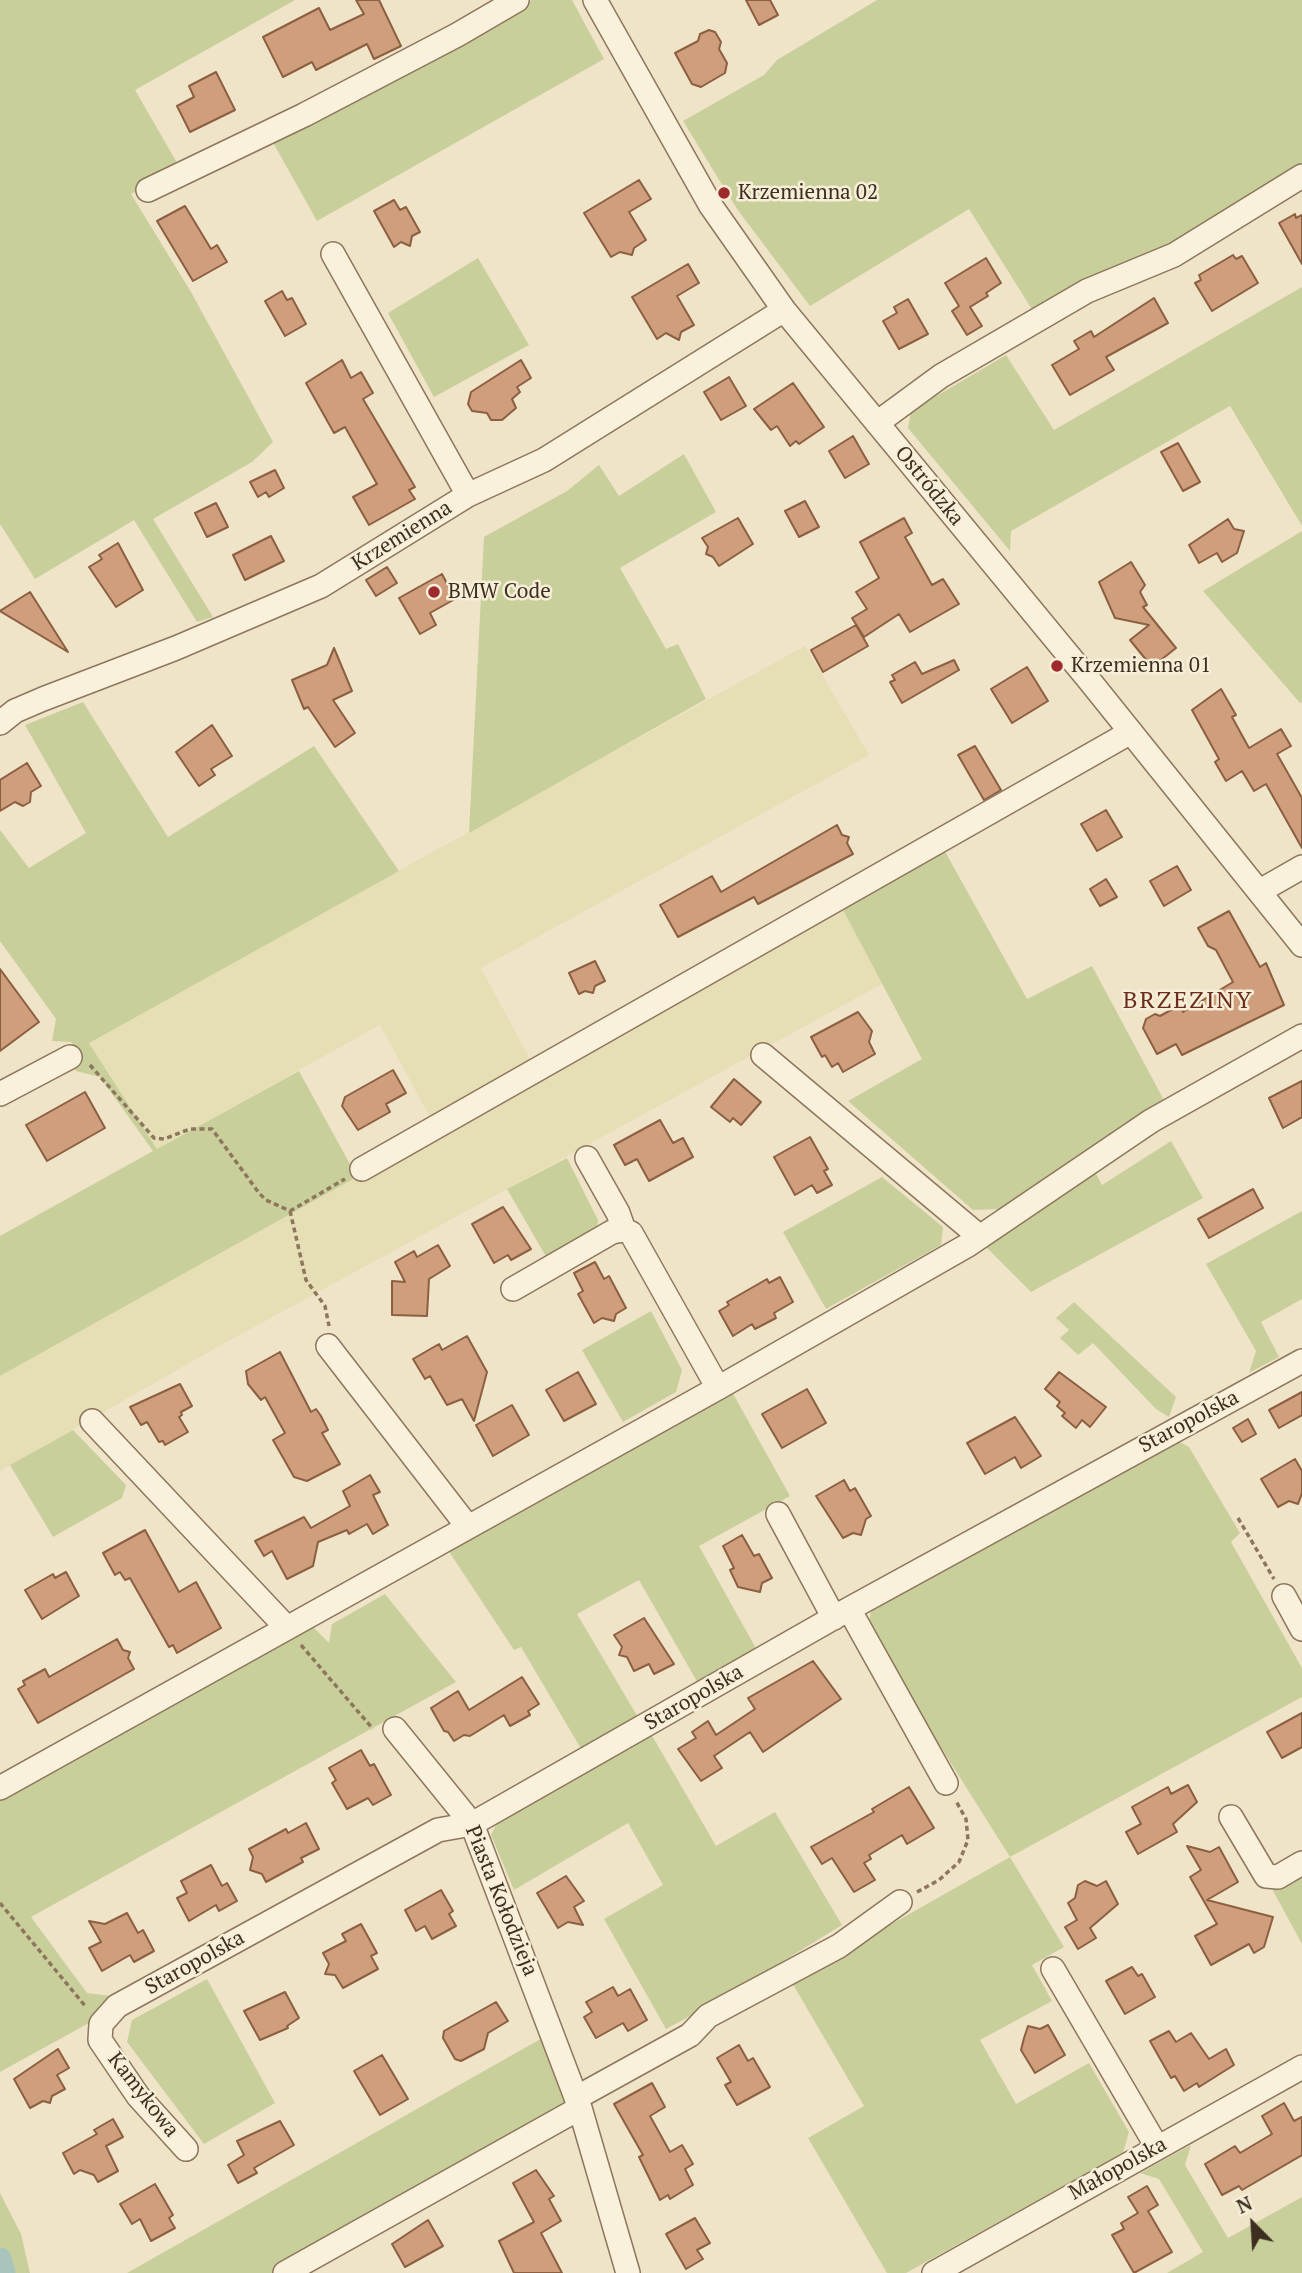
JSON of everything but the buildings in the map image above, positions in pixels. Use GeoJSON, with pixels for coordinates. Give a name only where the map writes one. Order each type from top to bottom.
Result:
{"type":"FeatureCollection","features":[{"type":"Feature","properties":{"kind":"street"},"geometry":{"type":"LineString","coordinates":[[148,190],[304,115],[517,0]]}},
{"type":"Feature","properties":{"kind":"street","name":"Ostródzka"},"geometry":{"type":"LineString","coordinates":[[595,0],[711,206],[784,310],[1131,732],[1302,945]]}},
{"type":"Feature","properties":{"kind":"street"},"geometry":{"type":"LineString","coordinates":[[877,423],[963,363],[1087,292],[1174,255],[1302,176]]}},
{"type":"Feature","properties":{"kind":"street"},"geometry":{"type":"LineString","coordinates":[[333,254],[468,495]]}},
{"type":"Feature","properties":{"kind":"street","name":"Krzemienna"},"geometry":{"type":"LineString","coordinates":[[5,712],[176,648],[321,586],[468,495],[544,460],[784,310]]}},
{"type":"Feature","properties":{"kind":"street"},"geometry":{"type":"LineString","coordinates":[[362,1169],[1131,732]]}},
{"type":"Feature","properties":{"kind":"street"},"geometry":{"type":"LineString","coordinates":[[1260,891],[1302,867]]}},
{"type":"Feature","properties":{"kind":"street"},"geometry":{"type":"LineString","coordinates":[[0,1788],[718,1388],[979,1237],[1151,1121],[1302,1036]]}},
{"type":"Feature","properties":{"kind":"street"},"geometry":{"type":"LineString","coordinates":[[763,1055],[979,1237]]}},
{"type":"Feature","properties":{"kind":"street"},"geometry":{"type":"LineString","coordinates":[[0,1094],[70,1057]]}},
{"type":"Feature","properties":{"kind":"street"},"geometry":{"type":"LineString","coordinates":[[587,1158],[624,1230]]}},
{"type":"Feature","properties":{"kind":"street"},"geometry":{"type":"LineString","coordinates":[[513,1289],[612,1232],[624,1230],[631,1233],[718,1388]]}},
{"type":"Feature","properties":{"kind":"street"},"geometry":{"type":"LineString","coordinates":[[328,1346],[468,1527]]}},
{"type":"Feature","properties":{"kind":"street","name":"Staropolska"},"geometry":{"type":"LineString","coordinates":[[103,2029],[117,2006],[438,1830],[472,1824],[841,1613],[1302,1361]]}},
{"type":"Feature","properties":{"kind":"street"},"geometry":{"type":"LineString","coordinates":[[92,1421],[287,1629]]}},
{"type":"Feature","properties":{"kind":"street"},"geometry":{"type":"LineString","coordinates":[[778,1514],[946,1783]]}},
{"type":"Feature","properties":{"kind":"street"},"geometry":{"type":"LineString","coordinates":[[1284,1596],[1302,1629]]}},
{"type":"Feature","properties":{"kind":"street","name":"Piasta Kołodzieja"},"geometry":{"type":"LineString","coordinates":[[395,1730],[472,1824],[578,2103],[628,2273]]}},
{"type":"Feature","properties":{"kind":"street"},"geometry":{"type":"LineString","coordinates":[[1231,1817],[1266,1876],[1278,1877],[1302,1863]]}},
{"type":"Feature","properties":{"kind":"street"},"geometry":{"type":"LineString","coordinates":[[285,2273],[690,2035],[708,2016],[839,1946],[900,1902]]}},
{"type":"Feature","properties":{"kind":"street"},"geometry":{"type":"LineString","coordinates":[[1053,1969],[1157,2147]]}},
{"type":"Feature","properties":{"kind":"street","name":"Kamykowa"},"geometry":{"type":"LineString","coordinates":[[103,2029],[138,2096],[186,2149]]}},
{"type":"Feature","properties":{"kind":"street","name":"Małopolska"},"geometry":{"type":"LineString","coordinates":[[934,2273],[1302,2067]]}},
{"type":"Feature","properties":{"kind":"path"},"geometry":{"type":"LineString","coordinates":[[70,1057],[96,1069],[154,1138],[164,1139],[190,1129],[212,1129],[259,1194],[290,1211]]}},
{"type":"Feature","properties":{"kind":"path"},"geometry":{"type":"LineString","coordinates":[[290,1211],[362,1169]]}},
{"type":"Feature","properties":{"kind":"path"},"geometry":{"type":"LineString","coordinates":[[290,1211],[306,1280],[325,1306],[329,1323],[328,1346]]}},
{"type":"Feature","properties":{"kind":"path"},"geometry":{"type":"LineString","coordinates":[[1238,1518],[1284,1596]]}},
{"type":"Feature","properties":{"kind":"path"},"geometry":{"type":"LineString","coordinates":[[287,1629],[363,1721],[376,1732],[395,1730]]}},
{"type":"Feature","properties":{"kind":"path"},"geometry":{"type":"LineString","coordinates":[[900,1902],[939,1880],[959,1862],[968,1840],[966,1819],[946,1783]]}},
{"type":"Feature","properties":{"kind":"path"},"geometry":{"type":"LineString","coordinates":[[0,1903],[103,2029]]}},
{"type":"Feature","properties":{"kind":"shaded area"},"geometry":{"type":"Polygon","coordinates":[[[805,646],[869,755],[481,968],[531,1061],[431,1119],[380,1025],[157,1149],[89,1042],[805,646]]]}},
{"type":"Feature","properties":{"kind":"shaded area"},"geometry":{"type":"Polygon","coordinates":[[[842,908],[882,984],[212,1350],[0,1471],[0,1376],[842,908]]]}},
{"type":"Feature","properties":{"kind":"green space"},"geometry":{"type":"Polygon","coordinates":[[[0,0],[295,0],[135,90],[180,168],[131,194],[191,292],[273,442],[252,462],[153,519],[213,617],[197,622],[134,520],[35,579],[0,524],[0,0]]]}},
{"type":"Feature","properties":{"kind":"green space"},"geometry":{"type":"Polygon","coordinates":[[[532,0],[572,0],[604,59],[317,221],[271,139],[532,0]]]}},
{"type":"Feature","properties":{"kind":"green space"},"geometry":{"type":"Polygon","coordinates":[[[877,0],[1302,0],[1302,165],[1160,251],[1033,311],[969,209],[810,306],[737,209],[683,121],[764,75],[777,60],[877,0]]]}},
{"type":"Feature","properties":{"kind":"green space"},"geometry":{"type":"Polygon","coordinates":[[[478,258],[529,345],[434,397],[388,313],[478,258]]]}},
{"type":"Feature","properties":{"kind":"green space"},"geometry":{"type":"Polygon","coordinates":[[[1302,287],[1302,526],[1230,406],[1011,531],[1010,551],[908,428],[911,411],[1006,355],[1054,430],[1302,287]]]}},
{"type":"Feature","properties":{"kind":"green space"},"geometry":{"type":"Polygon","coordinates":[[[684,454],[716,512],[620,568],[666,649],[678,644],[706,699],[469,833],[484,537],[567,491],[599,465],[619,496],[684,454]]]}},
{"type":"Feature","properties":{"kind":"green space"},"geometry":{"type":"Polygon","coordinates":[[[1302,531],[1302,702],[1300,703],[1203,591],[1302,531]]]}},
{"type":"Feature","properties":{"kind":"green space"},"geometry":{"type":"Polygon","coordinates":[[[83,702],[168,837],[314,746],[399,871],[89,1043],[157,1149],[299,1071],[357,1177],[0,1376],[0,1236],[153,1151],[100,1077],[76,1071],[69,1062],[82,1056],[71,1042],[52,1041],[56,1019],[0,941],[0,830],[29,868],[86,833],[25,725],[83,702]]]}},
{"type":"Feature","properties":{"kind":"green space"},"geometry":{"type":"Polygon","coordinates":[[[943,848],[1027,999],[1092,966],[1165,1102],[1001,1209],[973,1210],[848,1101],[922,1059],[842,908],[943,848]]]}},
{"type":"Feature","properties":{"kind":"green space"},"geometry":{"type":"Polygon","coordinates":[[[1171,1141],[1203,1198],[1031,1292],[985,1246],[1095,1172],[1102,1185],[1171,1141]]]}},
{"type":"Feature","properties":{"kind":"green space"},"geometry":{"type":"Polygon","coordinates":[[[567,1158],[598,1220],[597,1232],[548,1260],[507,1189],[567,1158]]]}},
{"type":"Feature","properties":{"kind":"green space"},"geometry":{"type":"Polygon","coordinates":[[[882,1177],[943,1227],[941,1245],[826,1309],[783,1232],[882,1177]]]}},
{"type":"Feature","properties":{"kind":"green space"},"geometry":{"type":"Polygon","coordinates":[[[1302,1211],[1302,1299],[1261,1322],[1279,1357],[1249,1373],[1256,1351],[1206,1264],[1302,1211]]]}},
{"type":"Feature","properties":{"kind":"green space"},"geometry":{"type":"Polygon","coordinates":[[[1074,1302],[1176,1397],[1169,1417],[1156,1409],[1093,1343],[1078,1355],[1060,1338],[1069,1330],[1056,1318],[1074,1302]]]}},
{"type":"Feature","properties":{"kind":"green space"},"geometry":{"type":"Polygon","coordinates":[[[651,1311],[682,1370],[676,1392],[623,1422],[582,1350],[651,1311]]]}},
{"type":"Feature","properties":{"kind":"green space"},"geometry":{"type":"Polygon","coordinates":[[[731,1390],[790,1496],[699,1546],[758,1652],[699,1685],[639,1580],[577,1614],[639,1719],[583,1752],[521,1647],[514,1650],[448,1550],[731,1390]]]}},
{"type":"Feature","properties":{"kind":"green space"},"geometry":{"type":"Polygon","coordinates":[[[73,1430],[126,1485],[122,1498],[53,1537],[10,1465],[73,1430]]]}},
{"type":"Feature","properties":{"kind":"green space"},"geometry":{"type":"Polygon","coordinates":[[[1176,1440],[1189,1447],[1240,1533],[1231,1542],[1302,1668],[1302,1697],[1010,1857],[867,1630],[872,1608],[1176,1440]]]}},
{"type":"Feature","properties":{"kind":"green space"},"geometry":{"type":"Polygon","coordinates":[[[385,1594],[456,1682],[31,1917],[87,1993],[111,1996],[89,2023],[0,2072],[0,1794],[312,1626],[329,1643],[332,1624],[385,1594]]]}},
{"type":"Feature","properties":{"kind":"green space"},"geometry":{"type":"Polygon","coordinates":[[[650,1732],[716,1846],[775,1812],[842,1925],[720,2000],[666,2029],[604,1919],[663,1885],[628,1823],[514,1890],[491,1835],[499,1819],[650,1732]]]}},
{"type":"Feature","properties":{"kind":"green space"},"geometry":{"type":"Polygon","coordinates":[[[1010,1857],[1064,1947],[1032,1965],[1052,2001],[980,2040],[1016,2104],[1089,2063],[1129,2132],[1123,2153],[906,2273],[887,2273],[808,2138],[864,2106],[791,1981],[1010,1857]]]}},
{"type":"Feature","properties":{"kind":"green space"},"geometry":{"type":"Polygon","coordinates":[[[1302,1872],[1302,1944],[1272,1889],[1302,1872]]]}},
{"type":"Feature","properties":{"kind":"green space"},"geometry":{"type":"Polygon","coordinates":[[[207,1979],[275,2103],[204,2144],[127,2042],[132,2020],[207,1979]]]}},
{"type":"Feature","properties":{"kind":"green space"},"geometry":{"type":"Polygon","coordinates":[[[544,2037],[569,2105],[272,2273],[127,2273],[544,2037]]]}},
{"type":"Feature","properties":{"kind":"green space"},"geometry":{"type":"Polygon","coordinates":[[[1191,2145],[1185,2165],[1228,2238],[1302,2197],[1302,2273],[1167,2273],[1203,2252],[1159,2179],[1140,2173],[1191,2145]]]}},
{"type":"Feature","properties":{"kind":"green space"},"geometry":{"type":"Polygon","coordinates":[[[0,2193],[21,2234],[30,2273],[0,2273],[0,2193]]]}},
{"type":"Feature","properties":{"kind":"waterway"},"geometry":{"type":"LineString","coordinates":[[0,2259],[4,2273]]}},
{"type":"Feature","properties":{"kind":"place","name":"Krzemienna 02"},"geometry":{"type":"Point","coordinates":[724,193]}},
{"type":"Feature","properties":{"kind":"place","name":"BMW Code"},"geometry":{"type":"Point","coordinates":[434,592]}},
{"type":"Feature","properties":{"kind":"place","name":"Krzemienna 01"},"geometry":{"type":"Point","coordinates":[1057,666]}},
{"type":"Feature","properties":{"kind":"district","name":"BRZEZINY"},"geometry":{"type":"Point","coordinates":[1188,1001]}}]}
